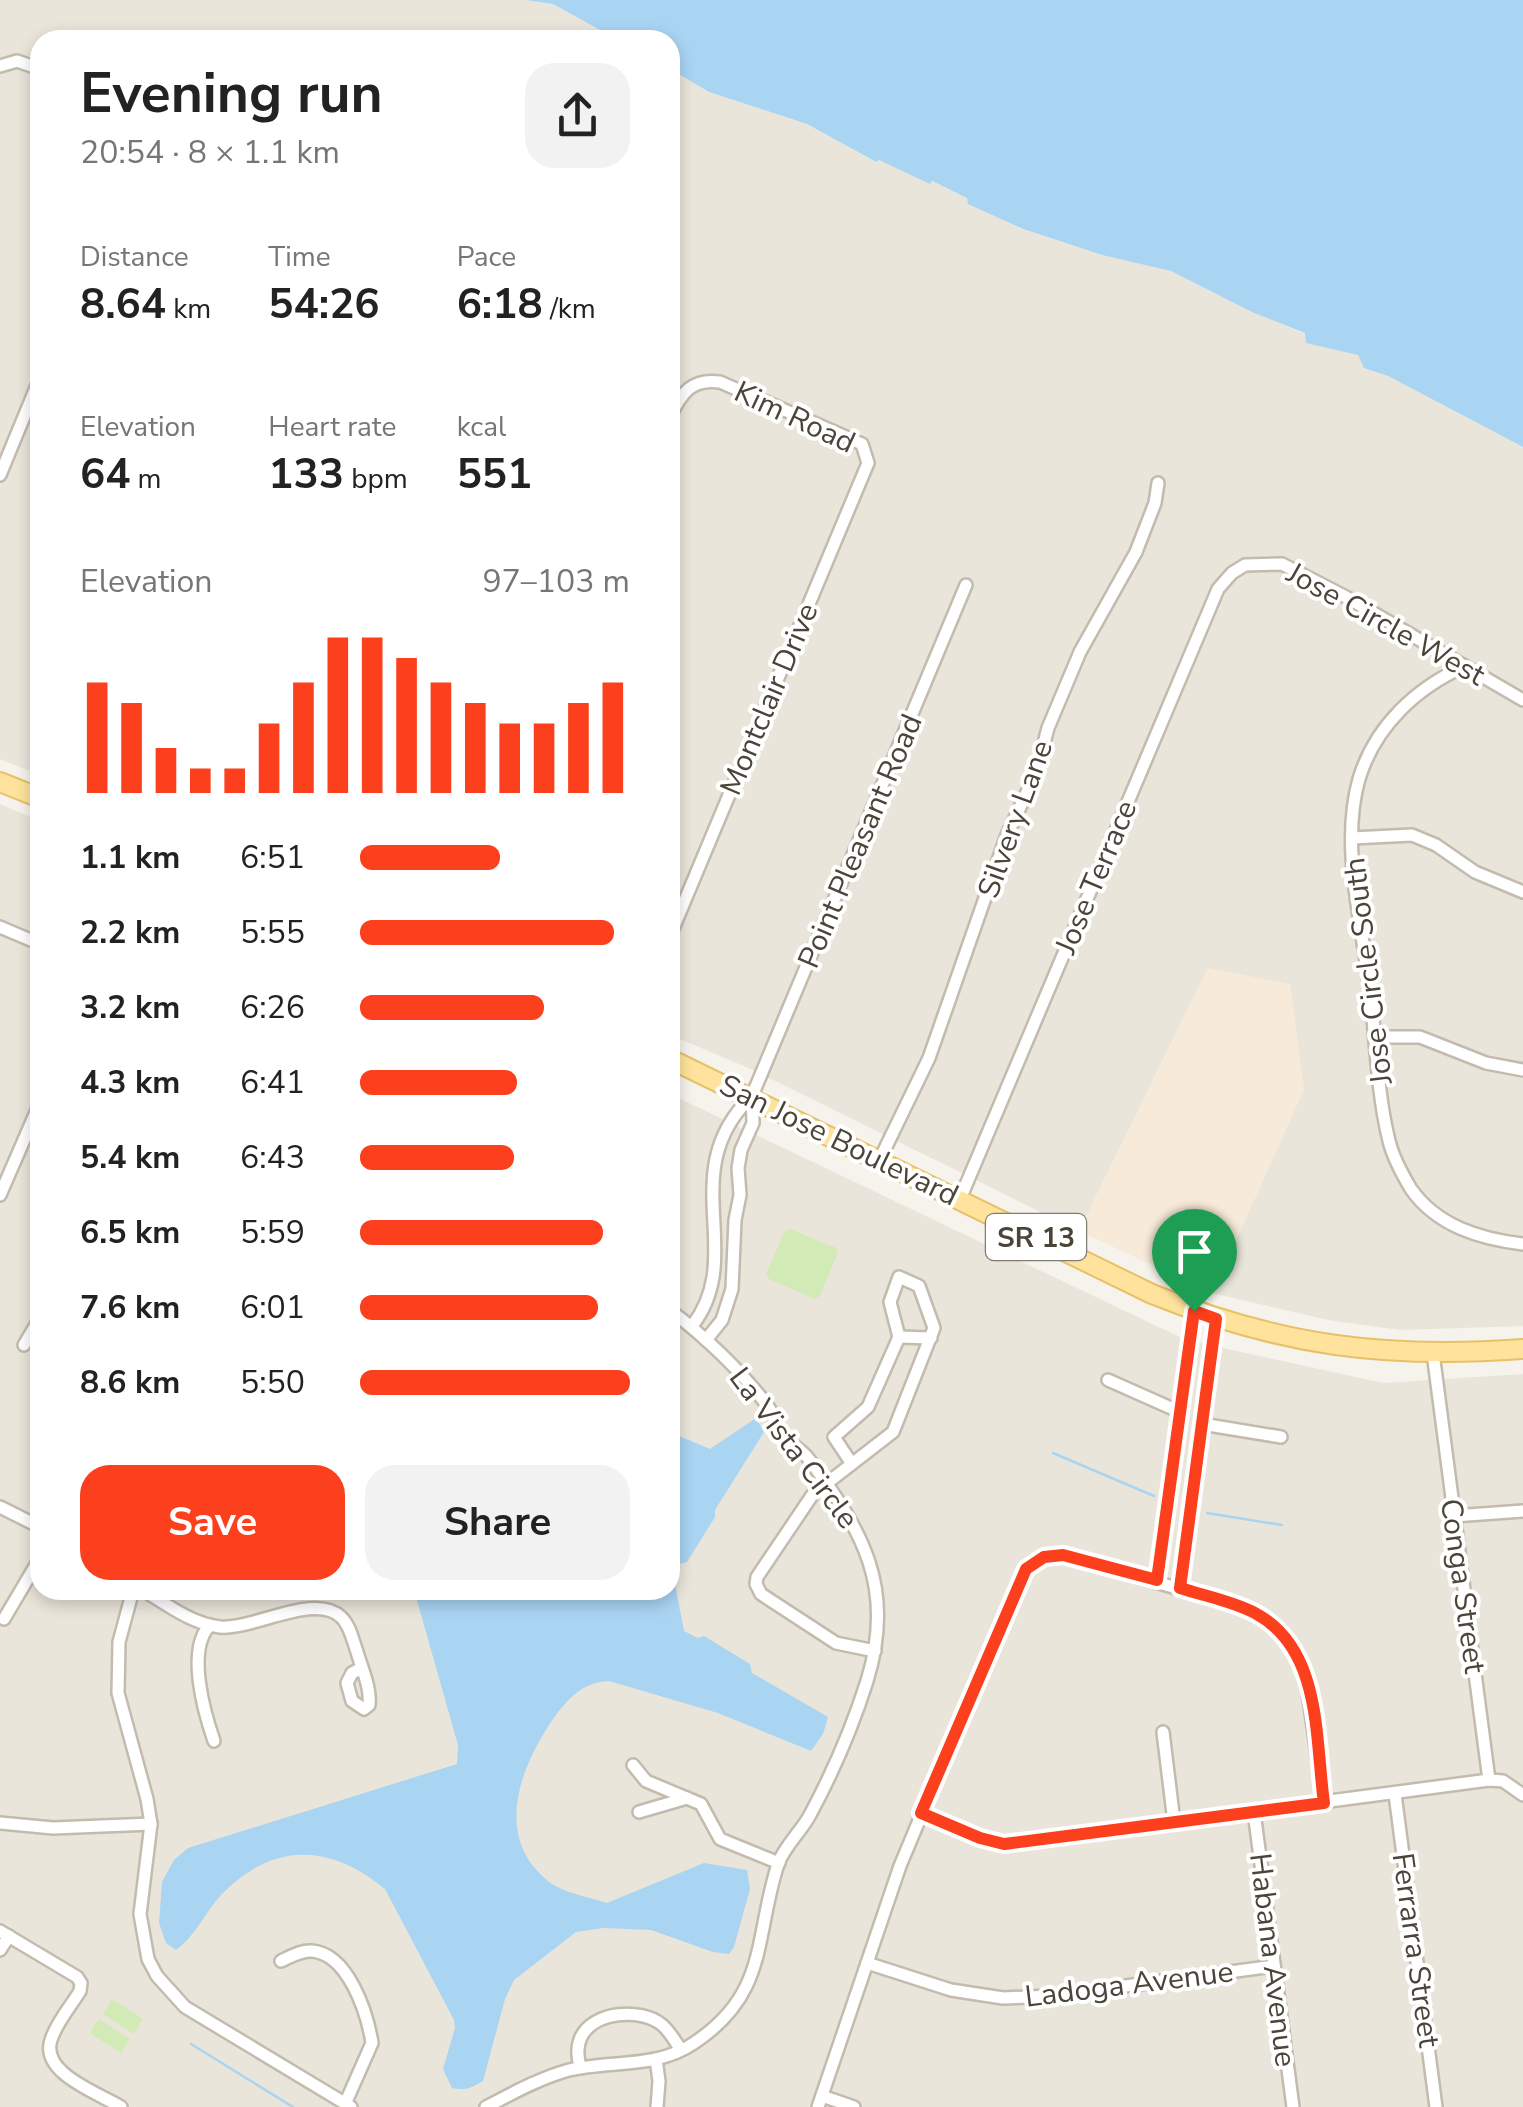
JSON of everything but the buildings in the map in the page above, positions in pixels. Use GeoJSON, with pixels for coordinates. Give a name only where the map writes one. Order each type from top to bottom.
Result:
{"type":"FeatureCollection","features":[{"type":"Feature","properties":{"kind":"main road"},"geometry":{"type":"LineString","coordinates":[[0,782],[30,794]]}},
{"type":"Feature","properties":{"kind":"main road","name":"San Jose Boulevard"},"geometry":{"type":"LineString","coordinates":[[680,1064],[1137,1287],[1216,1319],[1330,1346],[1433,1354],[1523,1350]]}},
{"type":"Feature","properties":{"kind":"street"},"geometry":{"type":"LineString","coordinates":[[0,66],[14,61],[30,66]]}},
{"type":"Feature","properties":{"kind":"street","name":"Kim Road"},"geometry":{"type":"LineString","coordinates":[[680,397],[691,386],[707,380],[720,382],[862,444],[868,463]]}},
{"type":"Feature","properties":{"kind":"street"},"geometry":{"type":"LineString","coordinates":[[0,475],[30,402]]}},
{"type":"Feature","properties":{"kind":"street","name":"Montclair Drive"},"geometry":{"type":"LineString","coordinates":[[680,912],[868,463]]}},
{"type":"Feature","properties":{"kind":"street","name":"Silvery Lane"},"geometry":{"type":"LineString","coordinates":[[880,1159],[929,1058],[996,864],[1036,773],[1048,728],[1080,652],[1136,552],[1155,503],[1158,483]]}},
{"type":"Feature","properties":{"kind":"street","name":"Jose Circle West"},"geometry":{"type":"LineString","coordinates":[[1244,565],[1282,564],[1523,700]]}},
{"type":"Feature","properties":{"kind":"street","name":"Jose Terrace"},"geometry":{"type":"LineString","coordinates":[[960,1199],[1218,589],[1244,565]]}},
{"type":"Feature","properties":{"kind":"street","name":"Point Pleasant Road"},"geometry":{"type":"LineString","coordinates":[[692,1326],[708,1301],[716,1267],[712,1167],[735,1113],[752,1096],[966,585]]}},
{"type":"Feature","properties":{"kind":"street","name":"Jose Circle South"},"geometry":{"type":"LineString","coordinates":[[1464,666],[1425,687],[1384,730],[1360,777],[1352,838],[1390,1146],[1415,1193],[1433,1212],[1462,1230],[1523,1244]]}},
{"type":"Feature","properties":{"kind":"street"},"geometry":{"type":"LineString","coordinates":[[1352,838],[1412,835],[1436,845],[1475,872],[1523,892]]}},
{"type":"Feature","properties":{"kind":"street"},"geometry":{"type":"LineString","coordinates":[[0,927],[30,940]]}},
{"type":"Feature","properties":{"kind":"street"},"geometry":{"type":"LineString","coordinates":[[1376,1037],[1420,1036],[1486,1062],[1523,1070]]}},
{"type":"Feature","properties":{"kind":"street","name":"Point Pleasant Road"},"geometry":{"type":"LineString","coordinates":[[706,1340],[728,1308],[740,1195],[738,1168],[753,1123],[752,1096]]}},
{"type":"Feature","properties":{"kind":"street"},"geometry":{"type":"LineString","coordinates":[[0,1195],[30,1126]]}},
{"type":"Feature","properties":{"kind":"street"},"geometry":{"type":"LineString","coordinates":[[712,1216],[736,1215]]}},
{"type":"Feature","properties":{"kind":"street"},"geometry":{"type":"LineString","coordinates":[[716,1267],[732,1267]]}},
{"type":"Feature","properties":{"kind":"street"},"geometry":{"type":"LineString","coordinates":[[852,1464],[834,1437],[868,1407],[899,1337],[890,1302],[899,1277],[919,1286],[934,1328],[893,1432],[806,1501],[756,1584],[761,1594],[836,1642],[875,1651]]}},
{"type":"Feature","properties":{"kind":"street"},"geometry":{"type":"LineString","coordinates":[[1157,1580],[1194,1311]]}},
{"type":"Feature","properties":{"kind":"street","name":"La Vista Circle"},"geometry":{"type":"LineString","coordinates":[[491,2106],[554,2075],[580,2068],[656,2060],[681,2050],[721,2020],[744,1994],[757,1964],[778,1863],[811,1814],[861,1696],[875,1651],[879,1600],[871,1562],[858,1530],[807,1456],[779,1431],[770,1408],[680,1317]]}},
{"type":"Feature","properties":{"kind":"street"},"geometry":{"type":"LineString","coordinates":[[1180,1588],[1216,1319]]}},
{"type":"Feature","properties":{"kind":"street"},"geometry":{"type":"LineString","coordinates":[[24,1345],[30,1335]]}},
{"type":"Feature","properties":{"kind":"street"},"geometry":{"type":"LineString","coordinates":[[899,1337],[931,1338]]}},
{"type":"Feature","properties":{"kind":"street","name":"Conga Street"},"geometry":{"type":"LineString","coordinates":[[1433,1354],[1489,1780]]}},
{"type":"Feature","properties":{"kind":"street"},"geometry":{"type":"LineString","coordinates":[[1108,1380],[1180,1412]]}},
{"type":"Feature","properties":{"kind":"street"},"geometry":{"type":"LineString","coordinates":[[1202,1424],[1281,1437]]}},
{"type":"Feature","properties":{"kind":"street"},"geometry":{"type":"LineString","coordinates":[[0,1508],[30,1523]]}},
{"type":"Feature","properties":{"kind":"street"},"geometry":{"type":"LineString","coordinates":[[1454,1516],[1523,1511]]}},
{"type":"Feature","properties":{"kind":"street"},"geometry":{"type":"LineString","coordinates":[[854,2107],[820,2102],[921,1813],[1020,1579],[1026,1569],[1044,1557],[1063,1555],[1157,1580],[1257,1614],[1274,1625],[1295,1649],[1308,1686],[1324,1803]]}},
{"type":"Feature","properties":{"kind":"street"},"geometry":{"type":"LineString","coordinates":[[4,1619],[30,1575]]}},
{"type":"Feature","properties":{"kind":"street"},"geometry":{"type":"LineString","coordinates":[[130,1600],[119,1642],[118,1693],[147,1799],[148,1863],[140,1914],[143,1943],[157,1976],[178,2001],[200,2018],[348,2106],[372,2042],[348,1978],[336,1962],[312,1951],[280,1961]]}},
{"type":"Feature","properties":{"kind":"street"},"geometry":{"type":"LineString","coordinates":[[162,1600],[210,1625],[240,1626],[310,1608],[328,1610],[345,1622],[362,1668]]}},
{"type":"Feature","properties":{"kind":"street"},"geometry":{"type":"LineString","coordinates":[[210,1625],[204,1629],[198,1681],[214,1741]]}},
{"type":"Feature","properties":{"kind":"street"},"geometry":{"type":"LineString","coordinates":[[1163,1732],[1174,1822]]}},
{"type":"Feature","properties":{"kind":"street"},"geometry":{"type":"LineString","coordinates":[[633,1765],[646,1781],[701,1804],[720,1839],[778,1863]]}},
{"type":"Feature","properties":{"kind":"street"},"geometry":{"type":"LineString","coordinates":[[921,1813],[1004,1844],[1489,1780],[1502,1782],[1523,1795]]}},
{"type":"Feature","properties":{"kind":"street","name":"Ferrarra Street"},"geometry":{"type":"LineString","coordinates":[[1395,1794],[1436,2107]]}},
{"type":"Feature","properties":{"kind":"street"},"geometry":{"type":"LineString","coordinates":[[639,1812],[686,1798]]}},
{"type":"Feature","properties":{"kind":"street","name":"Habana Avenue"},"geometry":{"type":"LineString","coordinates":[[1254,1812],[1292,2107]]}},
{"type":"Feature","properties":{"kind":"street"},"geometry":{"type":"LineString","coordinates":[[0,1822],[53,1828],[150,1824]]}},
{"type":"Feature","properties":{"kind":"street"},"geometry":{"type":"LineString","coordinates":[[0,1950],[4,1933],[77,1977],[80,1991],[52,2036],[49,2054],[57,2070],[121,2107]]}},
{"type":"Feature","properties":{"kind":"street","name":"Ladoga Avenue"},"geometry":{"type":"LineString","coordinates":[[868,1963],[951,1990],[1003,1998],[1050,1996],[1274,1966]]}},
{"type":"Feature","properties":{"kind":"street"},"geometry":{"type":"LineString","coordinates":[[580,2068],[577,2052],[584,2031],[612,2017],[632,2014],[664,2025],[681,2050]]}},
{"type":"Feature","properties":{"kind":"street"},"geometry":{"type":"LineString","coordinates":[[656,2060],[660,2081],[657,2107]]}},
{"type":"Feature","properties":{"kind":"shaded area"},"geometry":{"type":"Polygon","coordinates":[[[0,0],[526,0],[553,4],[600,30],[30,30],[30,771],[0,759],[0,0]]]}},
{"type":"Feature","properties":{"kind":"shaded area"},"geometry":{"type":"Polygon","coordinates":[[[680,75],[709,92],[807,124],[875,162],[879,160],[931,181],[1022,229],[1102,255],[1171,270],[1254,313],[1358,355],[1365,368],[1388,376],[1523,447],[1523,1326],[1400,1330],[1328,1320],[1212,1293],[1304,1089],[1208,968],[1079,1231],[751,1069],[680,1039],[680,75]]]}},
{"type":"Feature","properties":{"kind":"shaded area"},"geometry":{"type":"Polygon","coordinates":[[[0,804],[30,817],[30,1600],[680,1600],[680,1099],[1186,1340],[1383,1383],[1523,1374],[1523,2107],[0,2107],[0,804]]]}},
{"type":"Feature","properties":{"kind":"shaded area"},"geometry":{"type":"Polygon","coordinates":[[[1208,968],[1290,984],[1304,1089],[1212,1293],[1079,1231],[1208,968]]]}},
{"type":"Feature","properties":{"kind":"green space"},"geometry":{"type":"Polygon","coordinates":[[[790,1229],[838,1252],[820,1296],[815,1299],[769,1279],[766,1274],[785,1231],[790,1229]]]}},
{"type":"Feature","properties":{"kind":"green space"},"geometry":{"type":"Polygon","coordinates":[[[112,1999],[143,2019],[134,2034],[103,2014],[112,1999]]]}},
{"type":"Feature","properties":{"kind":"green space"},"geometry":{"type":"Polygon","coordinates":[[[99,2019],[130,2039],[121,2053],[90,2033],[99,2019]]]}},
{"type":"Feature","properties":{"kind":"water"},"geometry":{"type":"Polygon","coordinates":[[[526,0],[1523,0],[1523,447],[1388,376],[1364,368],[1358,355],[1306,343],[1305,333],[1254,313],[1171,271],[1102,255],[1023,229],[968,204],[967,198],[932,181],[930,184],[876,162],[807,124],[709,92],[680,75],[680,30],[600,30],[553,4],[526,0]]]}},
{"type":"Feature","properties":{"kind":"water"},"geometry":{"type":"Polygon","coordinates":[[[756,1418],[764,1432],[687,1562],[680,1564],[680,1436],[710,1449],[756,1418]]]}},
{"type":"Feature","properties":{"kind":"water"},"geometry":{"type":"Polygon","coordinates":[[[417,1600],[678,1600],[684,1631],[698,1638],[704,1636],[750,1664],[752,1673],[828,1717],[823,1734],[811,1751],[718,1713],[609,1681],[590,1685],[574,1695],[549,1725],[521,1784],[517,1825],[521,1845],[532,1864],[554,1885],[607,1903],[704,1863],[747,1870],[750,1889],[729,1954],[651,1930],[603,1928],[576,1932],[514,1980],[505,1999],[483,2081],[472,2087],[452,2088],[443,2069],[454,2020],[385,1889],[345,1864],[304,1855],[264,1863],[225,1891],[176,1950],[166,1943],[159,1923],[162,1882],[174,1860],[188,1848],[457,1764],[458,1745],[417,1600]]]}},
{"type":"Feature","properties":{"kind":"waterway"},"geometry":{"type":"LineString","coordinates":[[1053,1453],[1154,1496]]}},
{"type":"Feature","properties":{"kind":"waterway"},"geometry":{"type":"LineString","coordinates":[[1207,1513],[1282,1525]]}},
{"type":"Feature","properties":{"kind":"waterway"},"geometry":{"type":"LineString","coordinates":[[191,2044],[293,2107]]}},
{"type":"Feature","properties":{"kind":"route"},"geometry":{"type":"LineString","coordinates":[[1194,1311],[1216,1319],[1180,1588],[1257,1614],[1286,1636],[1295,1649],[1306,1671],[1324,1803],[1004,1844],[921,1813],[1026,1569],[1054,1554],[1157,1580],[1194,1311]]}}]}
